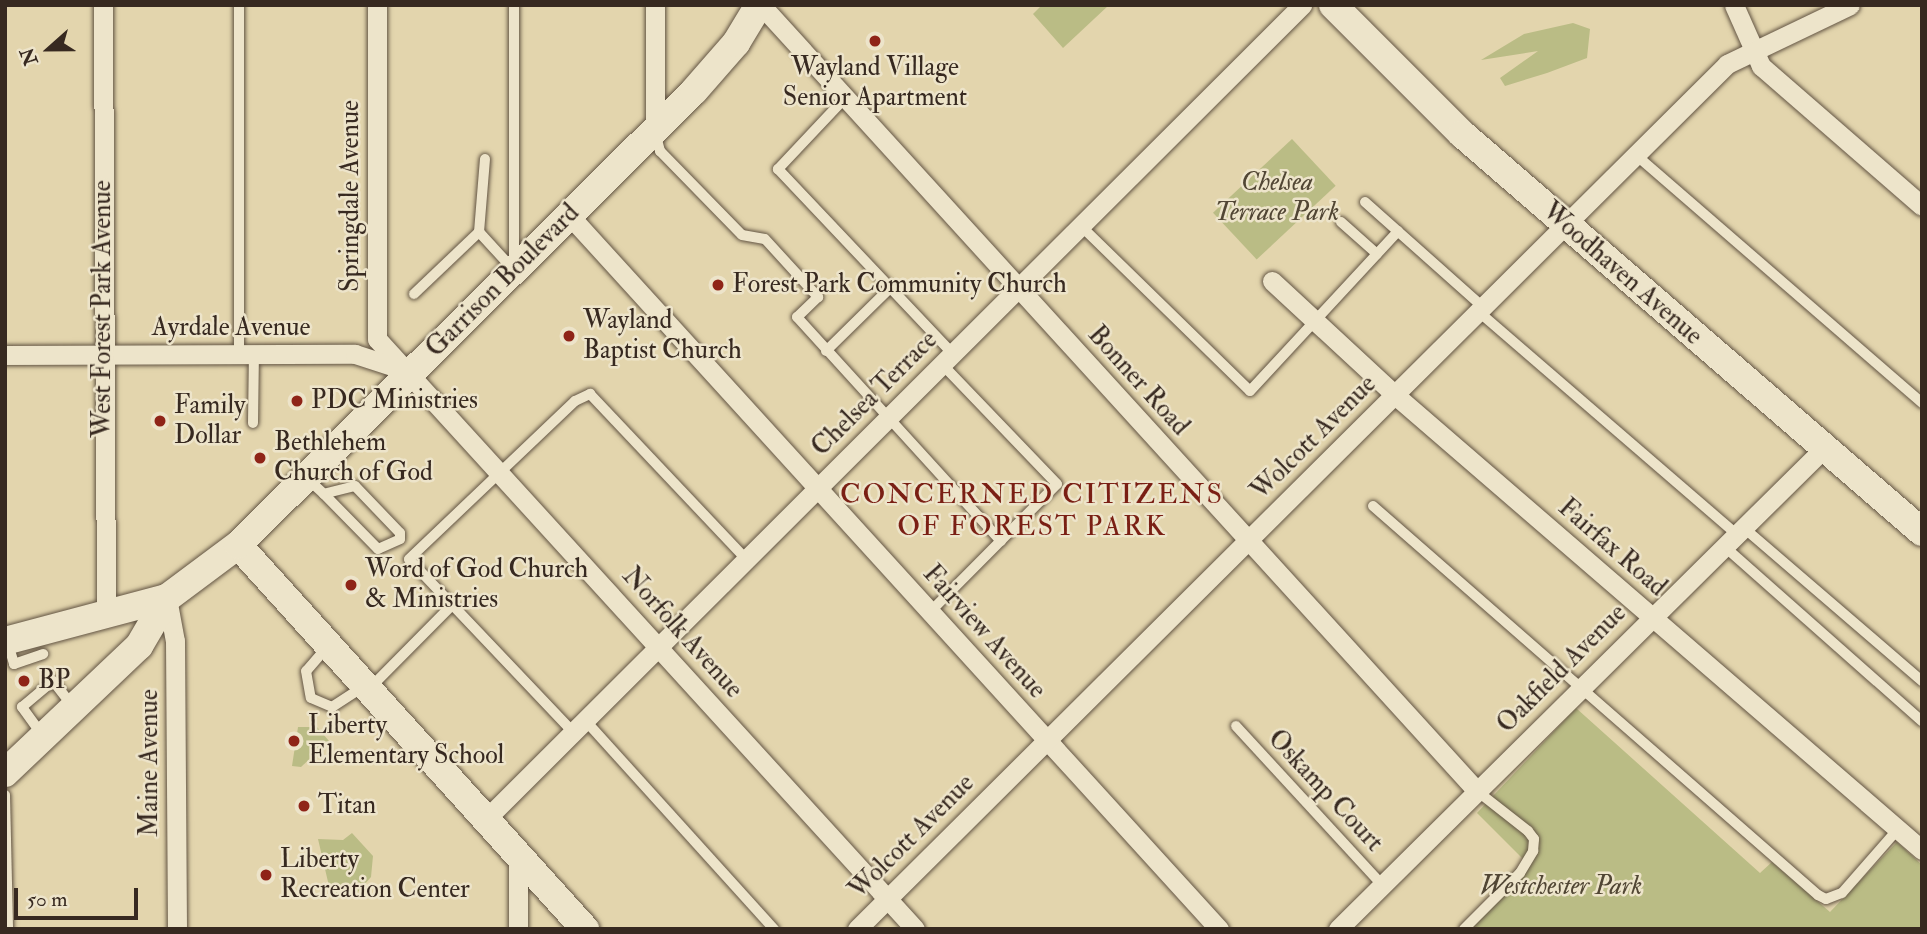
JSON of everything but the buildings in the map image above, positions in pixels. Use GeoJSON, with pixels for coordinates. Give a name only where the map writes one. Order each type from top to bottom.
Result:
{"type":"FeatureCollection","features":[{"type":"Feature","properties":{"kind":"main road","name":"Garrison Boulevard"},"geometry":{"type":"LineString","coordinates":[[16,652],[42,648],[106,614],[167,598],[315,486],[411,373],[716,68],[760,5]]}},
{"type":"Feature","properties":{"kind":"main road","name":"Woodhaven Avenue"},"geometry":{"type":"LineString","coordinates":[[1333,5],[1404,79],[1564,225],[1922,532]]}},
{"type":"Feature","properties":{"kind":"main road"},"geometry":{"type":"LineString","coordinates":[[238,545],[585,929]]}},
{"type":"Feature","properties":{"kind":"main road"},"geometry":{"type":"LineString","coordinates":[[5,773],[139,646],[167,598]]}},
{"type":"Feature","properties":{"kind":"street","name":"West Forest Park Avenue"},"geometry":{"type":"LineString","coordinates":[[103,5],[106,614]]}},
{"type":"Feature","properties":{"kind":"street","name":"Springdale Avenue"},"geometry":{"type":"LineString","coordinates":[[377,5],[377,339],[411,373]]}},
{"type":"Feature","properties":{"kind":"street"},"geometry":{"type":"LineString","coordinates":[[654,5],[654,129]]}},
{"type":"Feature","properties":{"kind":"street","name":"Bonner Road"},"geometry":{"type":"LineString","coordinates":[[760,5],[1477,791]]}},
{"type":"Feature","properties":{"kind":"street","name":"Chelsea Terrace"},"geometry":{"type":"LineString","coordinates":[[485,819],[1302,5]]}},
{"type":"Feature","properties":{"kind":"street"},"geometry":{"type":"LineString","coordinates":[[1734,5],[1761,66],[1922,205]]}},
{"type":"Feature","properties":{"kind":"street","name":"Wolcott Avenue"},"geometry":{"type":"LineString","coordinates":[[857,929],[1727,64],[1753,48],[1850,5]]}},
{"type":"Feature","properties":{"kind":"street","name":"Fairview Avenue"},"geometry":{"type":"LineString","coordinates":[[569,215],[1219,929]]}},
{"type":"Feature","properties":{"kind":"street","name":"Fairfax Road"},"geometry":{"type":"LineString","coordinates":[[1272,281],[1395,395],[1922,850]]}},
{"type":"Feature","properties":{"kind":"street","name":"Ayrdale Avenue"},"geometry":{"type":"LineString","coordinates":[[5,355],[355,355],[411,373]]}},
{"type":"Feature","properties":{"kind":"street","name":"Norfolk Avenue"},"geometry":{"type":"LineString","coordinates":[[411,373],[915,929]]}},
{"type":"Feature","properties":{"kind":"street","name":"Oakfield Avenue"},"geometry":{"type":"LineString","coordinates":[[1338,929],[1824,448]]}},
{"type":"Feature","properties":{"kind":"street","name":"Maine Avenue"},"geometry":{"type":"LineString","coordinates":[[167,598],[175,641],[177,929]]}},
{"type":"Feature","properties":{"kind":"street"},"geometry":{"type":"LineString","coordinates":[[518,855],[518,929]]}},
{"type":"Feature","properties":{"kind":"lane"},"geometry":{"type":"LineString","coordinates":[[239,5],[247,354],[253,423]]}},
{"type":"Feature","properties":{"kind":"lane"},"geometry":{"type":"LineString","coordinates":[[514,5],[514,270]]}},
{"type":"Feature","properties":{"kind":"lane"},"geometry":{"type":"LineString","coordinates":[[845,98],[778,169],[890,288],[947,359],[1057,484],[930,612]]}},
{"type":"Feature","properties":{"kind":"lane"},"geometry":{"type":"LineString","coordinates":[[654,129],[664,155],[742,235],[765,239],[818,297],[797,317],[887,419],[1001,541]]}},
{"type":"Feature","properties":{"kind":"lane"},"geometry":{"type":"LineString","coordinates":[[1636,155],[1922,403]]}},
{"type":"Feature","properties":{"kind":"lane"},"geometry":{"type":"LineString","coordinates":[[414,294],[479,232],[485,159]]}},
{"type":"Feature","properties":{"kind":"lane"},"geometry":{"type":"LineString","coordinates":[[1365,202],[1481,310],[1735,536],[1922,721]]}},
{"type":"Feature","properties":{"kind":"lane"},"geometry":{"type":"LineString","coordinates":[[1341,222],[1377,254]]}},
{"type":"Feature","properties":{"kind":"lane"},"geometry":{"type":"LineString","coordinates":[[1081,226],[1250,391],[1398,231]]}},
{"type":"Feature","properties":{"kind":"lane"},"geometry":{"type":"LineString","coordinates":[[479,232],[514,270]]}},
{"type":"Feature","properties":{"kind":"lane"},"geometry":{"type":"LineString","coordinates":[[826,351],[890,288]]}},
{"type":"Feature","properties":{"kind":"lane"},"geometry":{"type":"LineString","coordinates":[[746,559],[590,394],[575,401],[409,559],[579,726],[774,929]]}},
{"type":"Feature","properties":{"kind":"lane"},"geometry":{"type":"LineString","coordinates":[[315,486],[355,486],[400,533],[400,539],[378,549],[315,486]]}},
{"type":"Feature","properties":{"kind":"lane"},"geometry":{"type":"LineString","coordinates":[[1373,506],[1826,899],[1842,893],[1898,829]]}},
{"type":"Feature","properties":{"kind":"lane"},"geometry":{"type":"LineString","coordinates":[[1735,536],[1922,681]]}},
{"type":"Feature","properties":{"kind":"lane"},"geometry":{"type":"LineString","coordinates":[[328,646],[306,671],[311,698],[318,705],[332,707],[367,687],[453,605]]}},
{"type":"Feature","properties":{"kind":"lane"},"geometry":{"type":"LineString","coordinates":[[43,737],[22,707],[36,689],[52,679],[74,707]]}},
{"type":"Feature","properties":{"kind":"lane","name":"Oskamp Court"},"geometry":{"type":"LineString","coordinates":[[1236,726],[1382,885]]}},
{"type":"Feature","properties":{"kind":"lane"},"geometry":{"type":"LineString","coordinates":[[1464,929],[1520,873],[1533,851],[1534,839],[1528,831],[1477,791]]}},
{"type":"Feature","properties":{"kind":"lane"},"geometry":{"type":"LineString","coordinates":[[5,795],[8,929]]}},
{"type":"Feature","properties":{"kind":"green space"},"geometry":{"type":"Polygon","coordinates":[[[1042,5],[1109,5],[1063,48],[1033,14],[1042,5]]]}},
{"type":"Feature","properties":{"kind":"green space"},"geometry":{"type":"Polygon","coordinates":[[[1573,23],[1590,29],[1587,58],[1505,86],[1500,78],[1538,51],[1481,60],[1524,34],[1573,23]]]}},
{"type":"Feature","properties":{"kind":"green space","name":"Chelsea Terrace Park"},"geometry":{"type":"Polygon","coordinates":[[[1292,139],[1336,186],[1257,259],[1213,213],[1292,139]]]}},
{"type":"Feature","properties":{"kind":"green space","name":"Westchester Park"},"geometry":{"type":"Polygon","coordinates":[[[1576,708],[1760,873],[1772,862],[1830,912],[1897,842],[1922,865],[1922,929],[1458,929],[1526,862],[1477,813],[1576,708]]]}},
{"type":"Feature","properties":{"kind":"green space"},"geometry":{"type":"Polygon","coordinates":[[[298,727],[317,727],[329,741],[301,767],[292,766],[298,727]]]}},
{"type":"Feature","properties":{"kind":"green space"},"geometry":{"type":"Polygon","coordinates":[[[352,833],[373,856],[371,877],[357,893],[332,899],[318,839],[343,840],[352,833]]]}},
{"type":"Feature","properties":{"kind":"place","name":"Wayland Village Senior Apartment"},"geometry":{"type":"Point","coordinates":[875,41]}},
{"type":"Feature","properties":{"kind":"place","name":"Forest Park Community Church"},"geometry":{"type":"Point","coordinates":[718,285]}},
{"type":"Feature","properties":{"kind":"place","name":"Wayland Baptist Church"},"geometry":{"type":"Point","coordinates":[569,336]}},
{"type":"Feature","properties":{"kind":"place","name":"PDC Ministries"},"geometry":{"type":"Point","coordinates":[297,401]}},
{"type":"Feature","properties":{"kind":"place","name":"Family Dollar"},"geometry":{"type":"Point","coordinates":[160,421]}},
{"type":"Feature","properties":{"kind":"place","name":"Bethlehem Church of God"},"geometry":{"type":"Point","coordinates":[260,458]}},
{"type":"Feature","properties":{"kind":"place","name":"Word of God Church & Ministries"},"geometry":{"type":"Point","coordinates":[351,585]}},
{"type":"Feature","properties":{"kind":"place","name":"BP"},"geometry":{"type":"Point","coordinates":[24,681]}},
{"type":"Feature","properties":{"kind":"place","name":"Liberty Elementary School"},"geometry":{"type":"Point","coordinates":[294,741]}},
{"type":"Feature","properties":{"kind":"place","name":"Titan"},"geometry":{"type":"Point","coordinates":[304,806]}},
{"type":"Feature","properties":{"kind":"place","name":"Liberty Recreation Center"},"geometry":{"type":"Point","coordinates":[266,875]}},
{"type":"Feature","properties":{"kind":"district","name":"CONCERNED CITIZENS OF FOREST PARK"},"geometry":{"type":"Point","coordinates":[1032,511]}}]}
